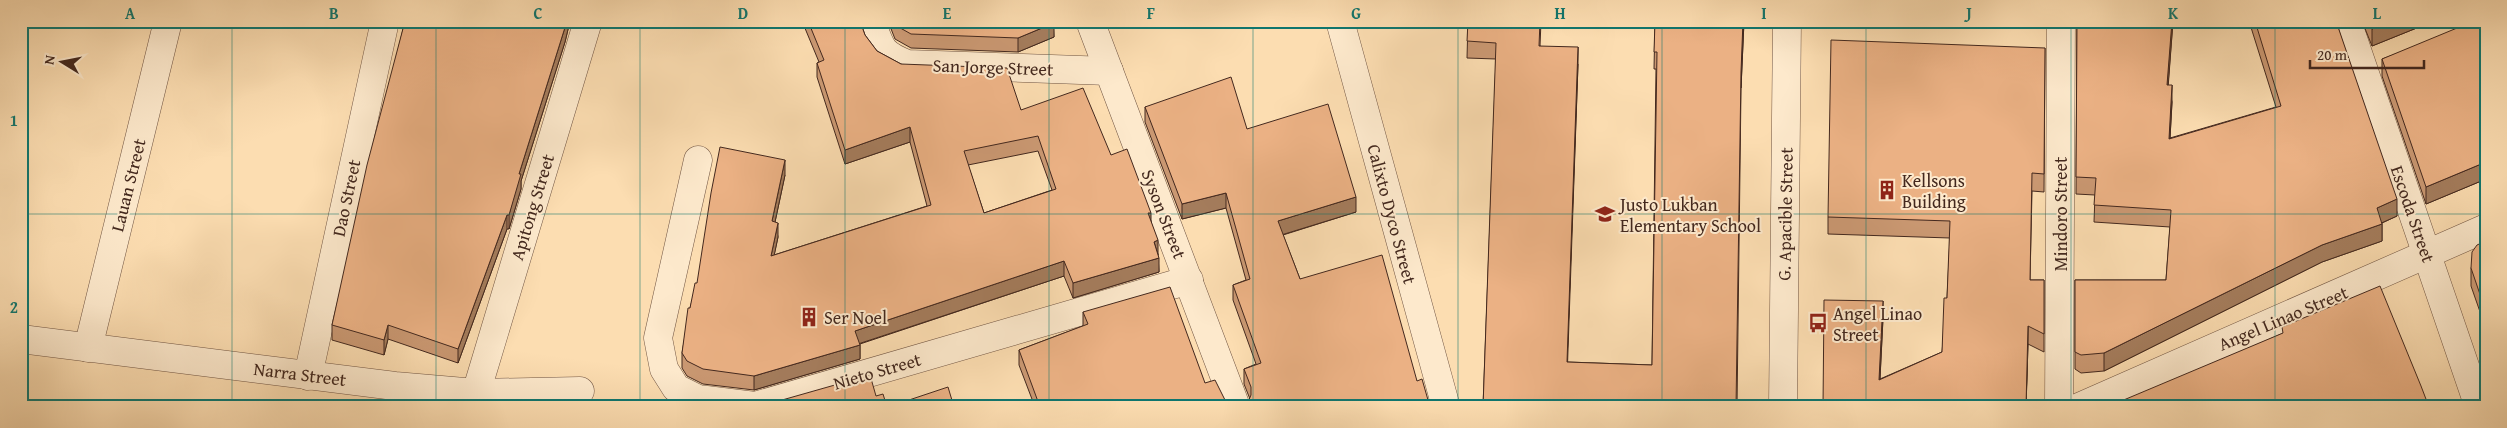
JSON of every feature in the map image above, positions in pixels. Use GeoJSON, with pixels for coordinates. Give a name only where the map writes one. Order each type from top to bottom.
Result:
{"type":"FeatureCollection","features":[{"type":"Feature","properties":{"kind":"street","name":"Lauan Street"},"geometry":{"type":"LineString","coordinates":[[88,348],[168,21]]}},
{"type":"Feature","properties":{"kind":"street","name":"Dao Street"},"geometry":{"type":"LineString","coordinates":[[308,376],[385,21]]}},
{"type":"Feature","properties":{"kind":"street","name":"Apitong Street"},"geometry":{"type":"LineString","coordinates":[[476,393],[588,21]]}},
{"type":"Feature","properties":{"kind":"street","name":"San Jorge Street"},"geometry":{"type":"LineString","coordinates":[[871,21],[879,43],[888,56],[907,64],[1108,71]]}},
{"type":"Feature","properties":{"kind":"street","name":"Syson Street"},"geometry":{"type":"LineString","coordinates":[[1090,21],[1236,407]]}},
{"type":"Feature","properties":{"kind":"street","name":"Calixto Dyco Street"},"geometry":{"type":"LineString","coordinates":[[1340,21],[1446,407]]}},
{"type":"Feature","properties":{"kind":"street","name":"G. Apacible Street"},"geometry":{"type":"LineString","coordinates":[[1783,407],[1787,21]]}},
{"type":"Feature","properties":{"kind":"street","name":"Mindoro Street"},"geometry":{"type":"LineString","coordinates":[[2059,407],[2061,21]]}},
{"type":"Feature","properties":{"kind":"street","name":"Escoda Street"},"geometry":{"type":"LineString","coordinates":[[2347,21],[2479,407]]}},
{"type":"Feature","properties":{"kind":"street"},"geometry":{"type":"LineString","coordinates":[[2363,67],[2389,57]]}},
{"type":"Feature","properties":{"kind":"street","name":"Nieto Street"},"geometry":{"type":"LineString","coordinates":[[698,160],[658,338],[664,369],[672,382],[676,388],[698,399],[755,406],[1189,280]]}},
{"type":"Feature","properties":{"kind":"street","name":"Angel Linao Street"},"geometry":{"type":"LineString","coordinates":[[2079,407],[2427,256],[2486,228]]}},
{"type":"Feature","properties":{"kind":"street","name":"Narra Street"},"geometry":{"type":"LineString","coordinates":[[21,339],[308,376],[476,393],[580,391]]}},
{"type":"Feature","properties":{"kind":"building"},"geometry":{"type":"Polygon","coordinates":[[[405,21],[567,21],[519,174],[521,174],[509,215],[507,215],[458,349],[388,325],[384,340],[332,325],[367,165],[405,21]]]}},
{"type":"Feature","properties":{"kind":"building"},"geometry":{"type":"Polygon","coordinates":[[[808,21],[860,21],[865,35],[877,51],[901,64],[1007,68],[1021,110],[1083,88],[1111,155],[1127,149],[1151,213],[1148,213],[1158,240],[1154,242],[1159,258],[1073,283],[1064,261],[855,331],[860,345],[754,376],[703,369],[687,361],[682,353],[688,308],[690,308],[695,283],[697,283],[720,147],[785,160],[772,221],[778,223],[771,256],[931,205],[910,127],[845,150],[817,63],[824,60],[808,21]],[[1038,136],[964,151],[984,213],[1056,189],[1038,136]]]}},
{"type":"Feature","properties":{"kind":"building"},"geometry":{"type":"Polygon","coordinates":[[[894,21],[1053,21],[1054,23],[1018,38],[911,34],[895,25],[894,21]]]}},
{"type":"Feature","properties":{"kind":"building","name":"Justo Lukban Elementary School"},"geometry":{"type":"Polygon","coordinates":[[[1468,21],[1540,21],[1539,46],[1578,47],[1567,362],[1652,365],[1657,52],[1654,52],[1655,21],[1743,21],[1736,407],[1483,407],[1496,43],[1467,41],[1468,21]]]}},
{"type":"Feature","properties":{"kind":"building"},"geometry":{"type":"Polygon","coordinates":[[[2077,21],[2172,21],[2167,85],[2172,85],[2169,139],[2281,106],[2255,21],[2336,21],[2397,199],[2377,208],[2382,224],[2322,245],[2104,353],[2081,355],[2075,352],[2075,280],[2166,280],[2171,210],[2094,205],[2096,178],[2076,177],[2077,21]]]}},
{"type":"Feature","properties":{"kind":"building"},"geometry":{"type":"Polygon","coordinates":[[[2369,21],[2391,21],[2372,29],[2369,21]]]}},
{"type":"Feature","properties":{"kind":"building"},"geometry":{"type":"Polygon","coordinates":[[[2474,21],[2486,21],[2486,162],[2426,187],[2382,59],[2474,21]]]}},
{"type":"Feature","properties":{"kind":"building"},"geometry":{"type":"Polygon","coordinates":[[[1831,40],[2045,48],[2044,174],[2032,173],[2030,280],[2044,280],[2044,334],[2028,326],[2026,407],[2006,407],[2004,403],[1996,407],[1823,407],[1824,300],[1883,301],[1879,380],[1942,352],[1944,298],[1947,298],[1950,221],[1828,217],[1831,40]]]}},
{"type":"Feature","properties":{"kind":"building"},"geometry":{"type":"Polygon","coordinates":[[[1231,77],[1247,129],[1328,104],[1356,197],[1278,221],[1300,279],[1382,255],[1417,381],[1422,379],[1430,407],[1240,407],[1248,402],[1251,395],[1251,387],[1244,369],[1261,363],[1233,285],[1250,279],[1226,193],[1182,204],[1145,107],[1231,77]]]}},
{"type":"Feature","properties":{"kind":"building"},"geometry":{"type":"Polygon","coordinates":[[[2486,241],[2486,312],[2471,268],[2472,252],[2477,245],[2486,241]]]}},
{"type":"Feature","properties":{"kind":"building"},"geometry":{"type":"Polygon","coordinates":[[[2380,286],[2429,407],[2107,407],[2283,333],[2282,327],[2380,286]]]}},
{"type":"Feature","properties":{"kind":"building"},"geometry":{"type":"Polygon","coordinates":[[[1170,287],[1205,383],[1215,380],[1227,404],[1232,407],[1040,407],[1019,350],[1088,324],[1083,312],[1170,287]]]}},
{"type":"Feature","properties":{"kind":"building"},"geometry":{"type":"Polygon","coordinates":[[[870,375],[876,396],[883,394],[887,407],[761,406],[870,375]]]}},
{"type":"Feature","properties":{"kind":"building"},"geometry":{"type":"Polygon","coordinates":[[[948,387],[954,407],[888,407],[948,387]]]}},
{"type":"Feature","properties":{"kind":"place","name":"Kellsons Building"},"geometry":{"type":"Point","coordinates":[1887,190]}},
{"type":"Feature","properties":{"kind":"place","name":"Justo Lukban Elementary School"},"geometry":{"type":"Point","coordinates":[1605,214]}},
{"type":"Feature","properties":{"kind":"place","name":"Ser Noel"},"geometry":{"type":"Point","coordinates":[809,317]}},
{"type":"Feature","properties":{"kind":"place","name":"Angel Linao Street"},"geometry":{"type":"Point","coordinates":[1818,323]}}]}
